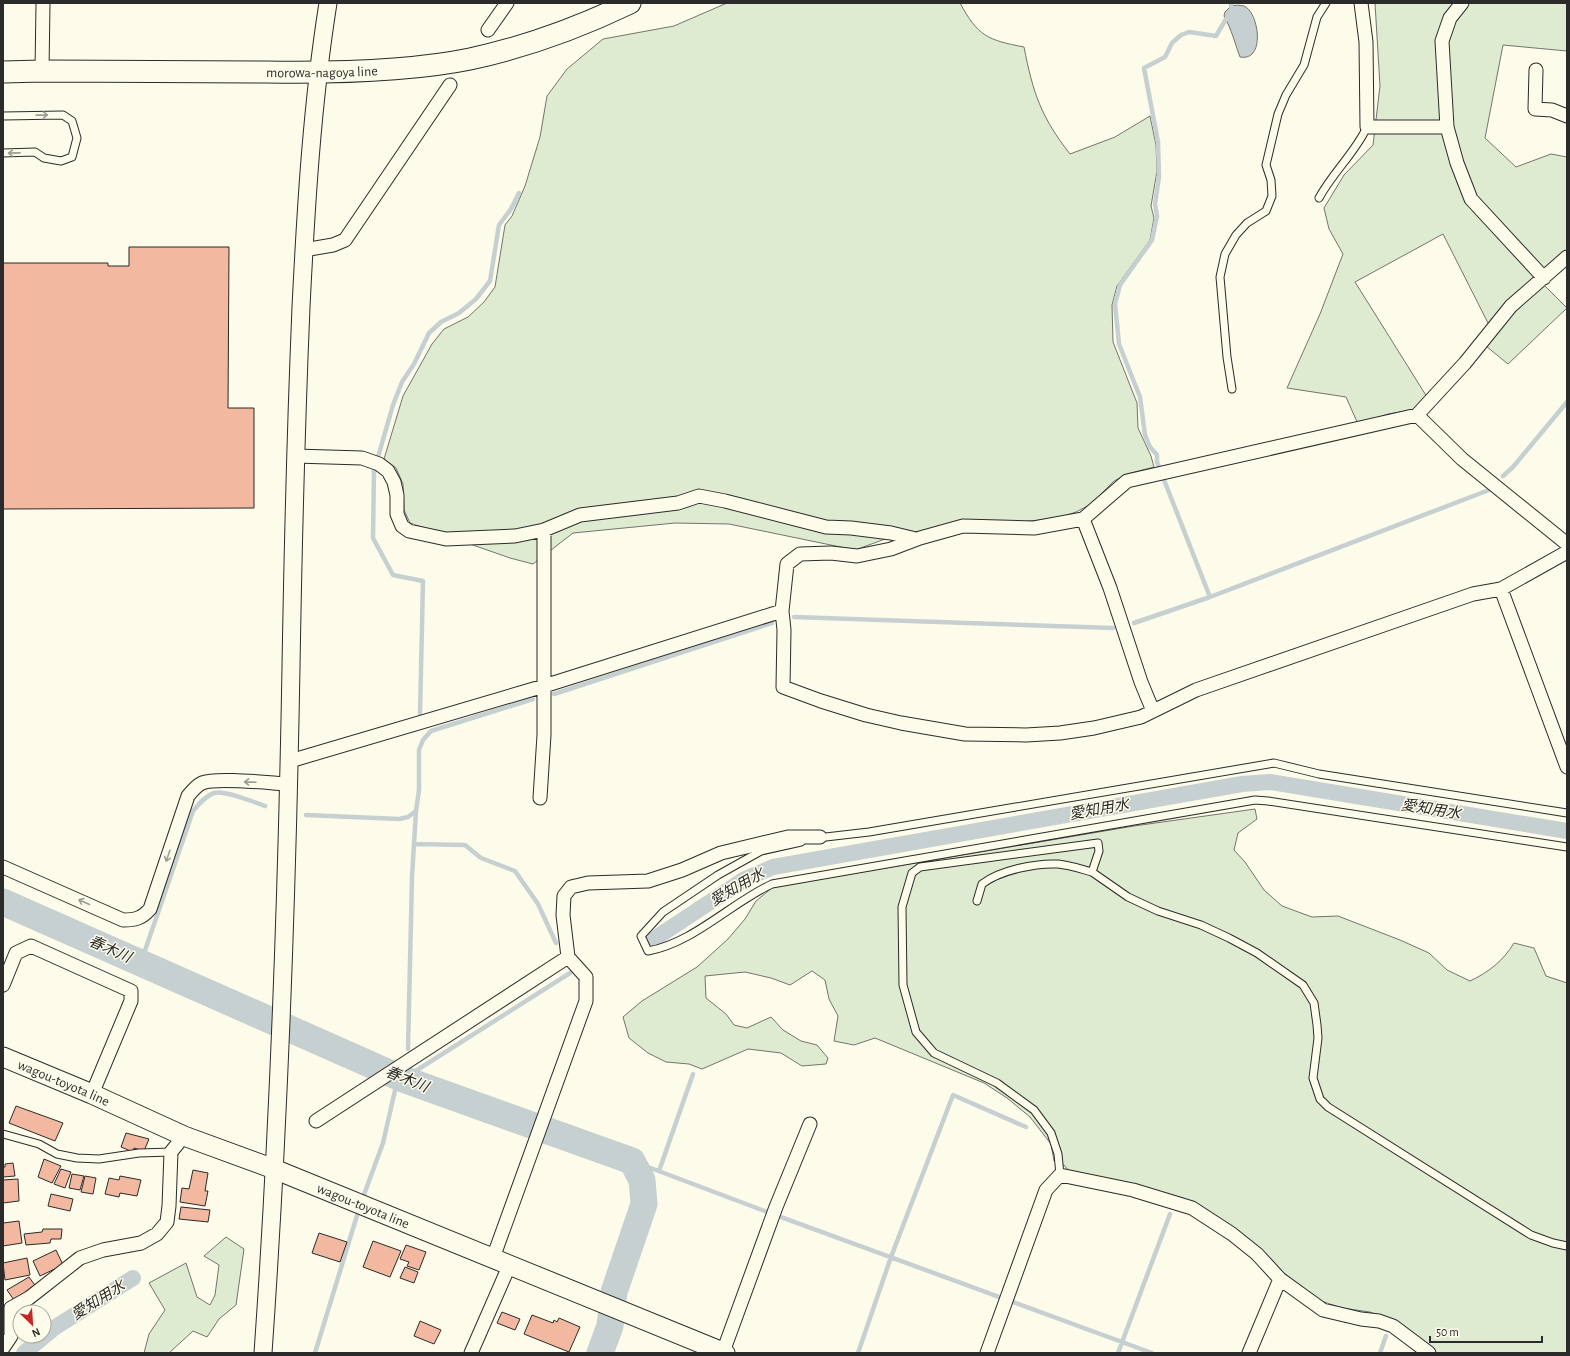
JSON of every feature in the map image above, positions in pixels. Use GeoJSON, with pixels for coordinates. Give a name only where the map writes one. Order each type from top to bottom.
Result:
{"type":"FeatureCollection","features":[{"type":"Feature","properties":{"kind":"main road","name":"morowa-nagoya line"},"geometry":{"type":"LineString","coordinates":[[3,72],[317,72],[413,66],[469,59],[546,39],[597,19],[630,3]]}},
{"type":"Feature","properties":{"kind":"main road","name":"wagou-toyota line"},"geometry":{"type":"LineString","coordinates":[[3,1057],[92,1094],[184,1136],[274,1169],[724,1353]]}},
{"type":"Feature","properties":{"kind":"street"},"geometry":{"type":"LineString","coordinates":[[42,71],[43,3]]}},
{"type":"Feature","properties":{"kind":"street"},"geometry":{"type":"LineString","coordinates":[[263,1353],[282,1008],[290,761],[295,456],[304,250],[317,72],[328,3]]}},
{"type":"Feature","properties":{"kind":"street"},"geometry":{"type":"LineString","coordinates":[[488,30],[507,3]]}},
{"type":"Feature","properties":{"kind":"street"},"geometry":{"type":"LineString","coordinates":[[1361,3],[1366,42],[1367,127],[1447,127]]}},
{"type":"Feature","properties":{"kind":"street"},"geometry":{"type":"LineString","coordinates":[[1462,3],[1450,18],[1442,41],[1447,127],[1457,163],[1472,199],[1544,278]]}},
{"type":"Feature","properties":{"kind":"street"},"geometry":{"type":"LineString","coordinates":[[1536,70],[1535,109],[1552,110],[1567,116]]}},
{"type":"Feature","properties":{"kind":"street"},"geometry":{"type":"LineString","coordinates":[[304,250],[333,246],[345,240],[450,85]]}},
{"type":"Feature","properties":{"kind":"street"},"geometry":{"type":"LineString","coordinates":[[1567,257],[1511,306],[1466,363],[1417,414],[1396,418],[1364,428],[1127,481],[1083,519],[1034,528],[963,526],[916,539],[891,549],[857,556],[831,553],[800,554],[787,564],[782,611],[784,630],[783,687],[866,715],[901,723],[966,734],[1026,735],[1094,728],[1141,717],[1196,690],[1473,594],[1501,589],[1567,552]]}},
{"type":"Feature","properties":{"kind":"street"},"geometry":{"type":"LineString","coordinates":[[1417,414],[1462,459],[1567,544]]}},
{"type":"Feature","properties":{"kind":"street"},"geometry":{"type":"LineString","coordinates":[[295,456],[362,458],[379,464],[388,471],[394,482],[397,495],[397,514],[402,526],[409,531],[446,539],[493,538],[544,530],[580,515],[678,503],[699,496],[725,501],[826,527],[852,528],[891,533],[916,539]]}},
{"type":"Feature","properties":{"kind":"street"},"geometry":{"type":"LineString","coordinates":[[1083,519],[1110,588],[1141,682],[1153,710]]}},
{"type":"Feature","properties":{"kind":"street"},"geometry":{"type":"LineString","coordinates":[[540,798],[544,735],[544,530]]}},
{"type":"Feature","properties":{"kind":"street"},"geometry":{"type":"LineString","coordinates":[[1501,589],[1567,767]]}},
{"type":"Feature","properties":{"kind":"street"},"geometry":{"type":"LineString","coordinates":[[290,761],[544,686],[782,611]]}},
{"type":"Feature","properties":{"kind":"street"},"geometry":{"type":"LineString","coordinates":[[3,867],[123,920],[134,920],[143,916],[150,909],[188,796],[194,788],[202,783],[214,781],[289,784]]}},
{"type":"Feature","properties":{"kind":"street"},"geometry":{"type":"LineString","coordinates":[[471,1353],[586,1001],[586,977],[568,957],[563,915],[564,896],[571,886],[588,883],[648,882],[682,870],[721,852],[788,837],[820,837]]}},
{"type":"Feature","properties":{"kind":"street"},"geometry":{"type":"LineString","coordinates":[[3,985],[16,953],[31,946],[131,991],[131,1001],[92,1094]]}},
{"type":"Feature","properties":{"kind":"street"},"geometry":{"type":"LineString","coordinates":[[316,1121],[568,957]]}},
{"type":"Feature","properties":{"kind":"street"},"geometry":{"type":"LineString","coordinates":[[724,1353],[773,1213],[810,1124]]}},
{"type":"Feature","properties":{"kind":"street"},"geometry":{"type":"LineString","coordinates":[[3,1348],[11,1336],[7,1306],[29,1298],[80,1258],[103,1250],[141,1243],[157,1234],[167,1222],[172,1152],[184,1136]]}},
{"type":"Feature","properties":{"kind":"street"},"geometry":{"type":"LineString","coordinates":[[987,1353],[1046,1190],[1060,1175],[1133,1190],[1192,1208],[1232,1234],[1257,1254],[1280,1279],[1323,1310],[1361,1319],[1379,1321],[1393,1326],[1429,1353]]}},
{"type":"Feature","properties":{"kind":"street"},"geometry":{"type":"LineString","coordinates":[[1249,1353],[1280,1279]]}},
{"type":"Feature","properties":{"kind":"lane"},"geometry":{"type":"LineString","coordinates":[[1232,389],[1227,357],[1220,277],[1225,254],[1236,235],[1247,223],[1266,211],[1272,196],[1271,180],[1266,166],[1278,114],[1286,95],[1304,65],[1317,17],[1326,3]]}},
{"type":"Feature","properties":{"kind":"lane"},"geometry":{"type":"LineString","coordinates":[[3,116],[63,115],[72,121],[77,138],[72,157],[61,161],[44,158],[35,152],[3,153]]}},
{"type":"Feature","properties":{"kind":"lane"},"geometry":{"type":"LineString","coordinates":[[1319,198],[1328,182],[1361,140],[1367,127]]}},
{"type":"Feature","properties":{"kind":"lane"},"geometry":{"type":"LineString","coordinates":[[1567,813],[1319,774],[1274,762],[869,832],[820,837],[761,851],[718,875],[663,912],[641,936],[648,951],[679,941],[757,891],[772,884],[1255,800],[1567,847]]}},
{"type":"Feature","properties":{"kind":"lane"},"geometry":{"type":"LineString","coordinates":[[1060,1175],[1058,1154],[1051,1133],[1034,1110],[997,1083],[934,1053],[916,1032],[903,985],[902,907],[912,873],[920,867],[982,857],[1098,843],[1099,851],[1092,872]]}},
{"type":"Feature","properties":{"kind":"lane"},"geometry":{"type":"LineString","coordinates":[[977,901],[982,884],[996,876],[1010,871],[1058,864],[1092,872],[1128,897],[1158,911],[1201,925],[1257,953],[1303,985],[1314,1003],[1318,1038],[1313,1078],[1320,1099],[1328,1107],[1531,1235],[1553,1243],[1567,1246]]}},
{"type":"Feature","properties":{"kind":"lane"},"geometry":{"type":"LineString","coordinates":[[3,1134],[39,1144],[57,1154],[77,1158],[99,1159],[138,1153],[172,1152]]}},
{"type":"Feature","properties":{"kind":"green space"},"geometry":{"type":"Polygon","coordinates":[[[727,3],[960,3],[972,23],[985,35],[1001,42],[1024,47],[1031,78],[1045,116],[1060,141],[1070,154],[1115,137],[1150,116],[1156,145],[1157,171],[1151,206],[1154,218],[1150,240],[1117,286],[1112,305],[1113,342],[1137,403],[1138,428],[1151,456],[1154,467],[1127,474],[1114,481],[1091,504],[1076,512],[1058,518],[919,533],[907,531],[855,550],[729,524],[675,523],[573,533],[533,564],[510,558],[410,523],[404,510],[403,484],[396,468],[384,459],[403,396],[432,344],[444,329],[468,317],[484,302],[495,287],[505,225],[512,216],[525,186],[540,137],[547,96],[567,69],[603,39],[674,26],[727,3]]]}},
{"type":"Feature","properties":{"kind":"green space"},"geometry":{"type":"Polygon","coordinates":[[[1375,3],[1567,3],[1567,51],[1503,45],[1485,138],[1516,167],[1551,154],[1567,157],[1567,258],[1537,278],[1567,308],[1508,364],[1486,346],[1489,325],[1443,234],[1355,282],[1427,397],[1413,410],[1388,414],[1358,424],[1346,397],[1287,388],[1320,314],[1343,254],[1329,229],[1324,208],[1344,175],[1373,145],[1380,86],[1375,3]]]}},
{"type":"Feature","properties":{"kind":"green space"},"geometry":{"type":"Polygon","coordinates":[[[1255,809],[1257,819],[1238,833],[1234,850],[1245,862],[1264,890],[1282,906],[1312,917],[1338,916],[1400,940],[1429,953],[1447,970],[1470,981],[1495,965],[1514,943],[1534,948],[1546,976],[1567,983],[1567,1353],[1437,1353],[1396,1322],[1370,1312],[1342,1308],[1321,1301],[1284,1273],[1255,1245],[1215,1215],[1183,1198],[1139,1186],[1069,1171],[1064,1165],[1054,1161],[1051,1144],[1030,1117],[1007,1098],[984,1083],[875,1038],[854,1045],[834,1041],[838,1016],[829,999],[825,980],[812,971],[790,985],[771,978],[745,972],[705,976],[706,998],[726,1014],[734,1025],[747,1028],[771,1017],[783,1030],[801,1041],[817,1045],[828,1058],[826,1064],[802,1066],[781,1053],[748,1049],[702,1069],[689,1064],[666,1062],[648,1053],[629,1038],[623,1017],[642,1001],[697,967],[728,939],[745,919],[756,901],[773,887],[1134,826],[1255,809]]]}},
{"type":"Feature","properties":{"kind":"green space"},"geometry":{"type":"Polygon","coordinates":[[[226,1237],[244,1249],[236,1305],[219,1319],[207,1337],[193,1331],[169,1353],[144,1353],[149,1334],[165,1310],[149,1283],[186,1263],[197,1297],[210,1305],[215,1295],[219,1265],[204,1256],[226,1237]]]}},
{"type":"Feature","properties":{"kind":"shaded area"},"geometry":{"type":"Polygon","coordinates":[[[1231,6],[1244,6],[1249,10],[1253,17],[1256,26],[1257,45],[1254,52],[1248,56],[1240,57],[1224,16],[1225,12],[1231,6]]]}},
{"type":"Feature","properties":{"kind":"building"},"geometry":{"type":"Polygon","coordinates":[[[129,247],[229,247],[228,408],[254,408],[254,508],[3,509],[3,263],[108,263],[108,266],[129,266],[129,247]]]}},
{"type":"Feature","properties":{"kind":"building"},"geometry":{"type":"Polygon","coordinates":[[[16,1106],[63,1123],[55,1141],[9,1123],[16,1106]]]}},
{"type":"Feature","properties":{"kind":"building"},"geometry":{"type":"Polygon","coordinates":[[[126,1133],[149,1139],[144,1151],[134,1148],[133,1152],[121,1147],[126,1133]]]}},
{"type":"Feature","properties":{"kind":"building"},"geometry":{"type":"Polygon","coordinates":[[[44,1159],[61,1166],[52,1183],[38,1177],[44,1159]]]}},
{"type":"Feature","properties":{"kind":"building"},"geometry":{"type":"Polygon","coordinates":[[[13,1163],[15,1176],[3,1177],[3,1167],[5,1167],[5,1164],[13,1163]]]}},
{"type":"Feature","properties":{"kind":"building"},"geometry":{"type":"Polygon","coordinates":[[[61,1169],[71,1172],[65,1188],[54,1184],[61,1169]]]}},
{"type":"Feature","properties":{"kind":"building"},"geometry":{"type":"Polygon","coordinates":[[[193,1170],[208,1173],[205,1191],[208,1191],[205,1206],[180,1202],[182,1188],[189,1189],[193,1170]]]}},
{"type":"Feature","properties":{"kind":"building"},"geometry":{"type":"Polygon","coordinates":[[[72,1174],[84,1176],[80,1190],[69,1188],[72,1174]]]}},
{"type":"Feature","properties":{"kind":"building"},"geometry":{"type":"Polygon","coordinates":[[[85,1176],[96,1178],[93,1194],[81,1192],[85,1176]]]}},
{"type":"Feature","properties":{"kind":"building"},"geometry":{"type":"Polygon","coordinates":[[[120,1176],[141,1180],[137,1196],[120,1193],[119,1197],[105,1194],[109,1178],[119,1180],[120,1176]]]}},
{"type":"Feature","properties":{"kind":"building"},"geometry":{"type":"Polygon","coordinates":[[[18,1179],[19,1201],[3,1203],[3,1180],[18,1179]]]}},
{"type":"Feature","properties":{"kind":"building"},"geometry":{"type":"Polygon","coordinates":[[[51,1194],[73,1199],[70,1211],[48,1206],[51,1194]]]}},
{"type":"Feature","properties":{"kind":"building"},"geometry":{"type":"Polygon","coordinates":[[[181,1207],[210,1210],[208,1222],[179,1219],[181,1207]]]}},
{"type":"Feature","properties":{"kind":"building"},"geometry":{"type":"Polygon","coordinates":[[[19,1221],[22,1243],[3,1246],[3,1223],[19,1221]]]}},
{"type":"Feature","properties":{"kind":"building"},"geometry":{"type":"Polygon","coordinates":[[[43,1229],[62,1229],[61,1239],[51,1239],[50,1243],[26,1245],[24,1234],[42,1232],[43,1229]]]}},
{"type":"Feature","properties":{"kind":"building"},"geometry":{"type":"Polygon","coordinates":[[[319,1233],[347,1242],[340,1262],[312,1253],[319,1233]]]}},
{"type":"Feature","properties":{"kind":"building"},"geometry":{"type":"Polygon","coordinates":[[[373,1241],[401,1251],[390,1277],[363,1267],[373,1241]]]}},
{"type":"Feature","properties":{"kind":"building"},"geometry":{"type":"Polygon","coordinates":[[[406,1245],[426,1252],[419,1270],[407,1266],[409,1262],[400,1259],[406,1245]]]}},
{"type":"Feature","properties":{"kind":"building"},"geometry":{"type":"Polygon","coordinates":[[[56,1250],[63,1265],[40,1276],[33,1261],[56,1250]]]}},
{"type":"Feature","properties":{"kind":"building"},"geometry":{"type":"Polygon","coordinates":[[[27,1258],[30,1275],[5,1280],[3,1263],[27,1258]]]}},
{"type":"Feature","properties":{"kind":"building"},"geometry":{"type":"Polygon","coordinates":[[[405,1267],[418,1272],[414,1283],[400,1278],[405,1267]]]}},
{"type":"Feature","properties":{"kind":"building"},"geometry":{"type":"Polygon","coordinates":[[[29,1277],[37,1288],[16,1303],[7,1290],[29,1277]]]}},
{"type":"Feature","properties":{"kind":"building"},"geometry":{"type":"Polygon","coordinates":[[[502,1312],[520,1319],[515,1330],[497,1323],[502,1312]]]}},
{"type":"Feature","properties":{"kind":"building"},"geometry":{"type":"Polygon","coordinates":[[[532,1315],[553,1323],[554,1320],[557,1322],[559,1318],[580,1327],[569,1352],[524,1334],[532,1315]]]}},
{"type":"Feature","properties":{"kind":"building"},"geometry":{"type":"Polygon","coordinates":[[[420,1321],[441,1330],[434,1344],[414,1336],[420,1321]]]}},
{"type":"Feature","properties":{"kind":"waterway"},"geometry":{"type":"LineString","coordinates":[[1210,597],[1157,462],[1157,455],[1150,447],[1145,435],[1140,397],[1119,344],[1115,304],[1120,285],[1152,240],[1157,216],[1155,204],[1159,177],[1158,142],[1144,68],[1165,57],[1172,43],[1181,35],[1189,32],[1216,36],[1226,19]]}},
{"type":"Feature","properties":{"kind":"waterway"},"geometry":{"type":"LineString","coordinates":[[378,457],[393,405],[402,382],[414,364],[429,333],[441,322],[459,313],[476,299],[490,281],[499,225],[511,209],[519,193]]}},
{"type":"Feature","properties":{"kind":"waterway"},"geometry":{"type":"LineString","coordinates":[[1503,476],[1513,467],[1567,402]]}},
{"type":"Feature","properties":{"kind":"waterway"},"geometry":{"type":"LineString","coordinates":[[374,469],[373,538],[393,575],[423,581],[420,714]]}},
{"type":"Feature","properties":{"kind":"waterway"},"geometry":{"type":"LineString","coordinates":[[1134,623],[1210,597],[1489,490]]}},
{"type":"Feature","properties":{"kind":"waterway"},"geometry":{"type":"LineString","coordinates":[[794,617],[1113,628]]}},
{"type":"Feature","properties":{"kind":"waterway"},"geometry":{"type":"LineString","coordinates":[[554,694],[772,623]]}},
{"type":"Feature","properties":{"kind":"waterway"},"geometry":{"type":"LineString","coordinates":[[306,815],[399,819],[408,817],[416,811],[419,790],[419,750],[423,740],[431,731],[533,699]]}},
{"type":"Feature","properties":{"kind":"waterway","name":"愛知用水"},"geometry":{"type":"LineString","coordinates":[[651,941],[745,879],[773,867],[1242,784],[1270,782],[1567,831]]}},
{"type":"Feature","properties":{"kind":"waterway"},"geometry":{"type":"LineString","coordinates":[[141,962],[193,811],[202,800],[214,793],[225,793],[265,806]]}},
{"type":"Feature","properties":{"kind":"waterway"},"geometry":{"type":"LineString","coordinates":[[408,1049],[412,877],[416,811]]}},
{"type":"Feature","properties":{"kind":"waterway"},"geometry":{"type":"LineString","coordinates":[[414,844],[465,845],[481,858],[515,871],[538,904],[556,943]]}},
{"type":"Feature","properties":{"kind":"waterway","name":"春木川"},"geometry":{"type":"LineString","coordinates":[[3,902],[403,1079],[632,1161],[642,1180],[644,1204],[614,1292],[610,1326],[600,1353]]}},
{"type":"Feature","properties":{"kind":"waterway"},"geometry":{"type":"LineString","coordinates":[[362,1200],[383,1143],[396,1086],[403,1079],[570,973]]}},
{"type":"Feature","properties":{"kind":"waterway"},"geometry":{"type":"LineString","coordinates":[[659,1171],[693,1074]]}},
{"type":"Feature","properties":{"kind":"waterway"},"geometry":{"type":"LineString","coordinates":[[858,1353],[891,1257],[953,1095],[1026,1127]]}},
{"type":"Feature","properties":{"kind":"waterway"},"geometry":{"type":"LineString","coordinates":[[632,1161],[1152,1353]]}},
{"type":"Feature","properties":{"kind":"waterway"},"geometry":{"type":"LineString","coordinates":[[315,1353],[359,1209]]}},
{"type":"Feature","properties":{"kind":"waterway"},"geometry":{"type":"LineString","coordinates":[[1118,1353],[1170,1214]]}},
{"type":"Feature","properties":{"kind":"waterway","name":"愛知用水"},"geometry":{"type":"LineString","coordinates":[[24,1353],[54,1328],[133,1278]]}},
{"type":"Feature","properties":{"kind":"waterway"},"geometry":{"type":"LineString","coordinates":[[1380,1353],[1386,1336]]}}]}
